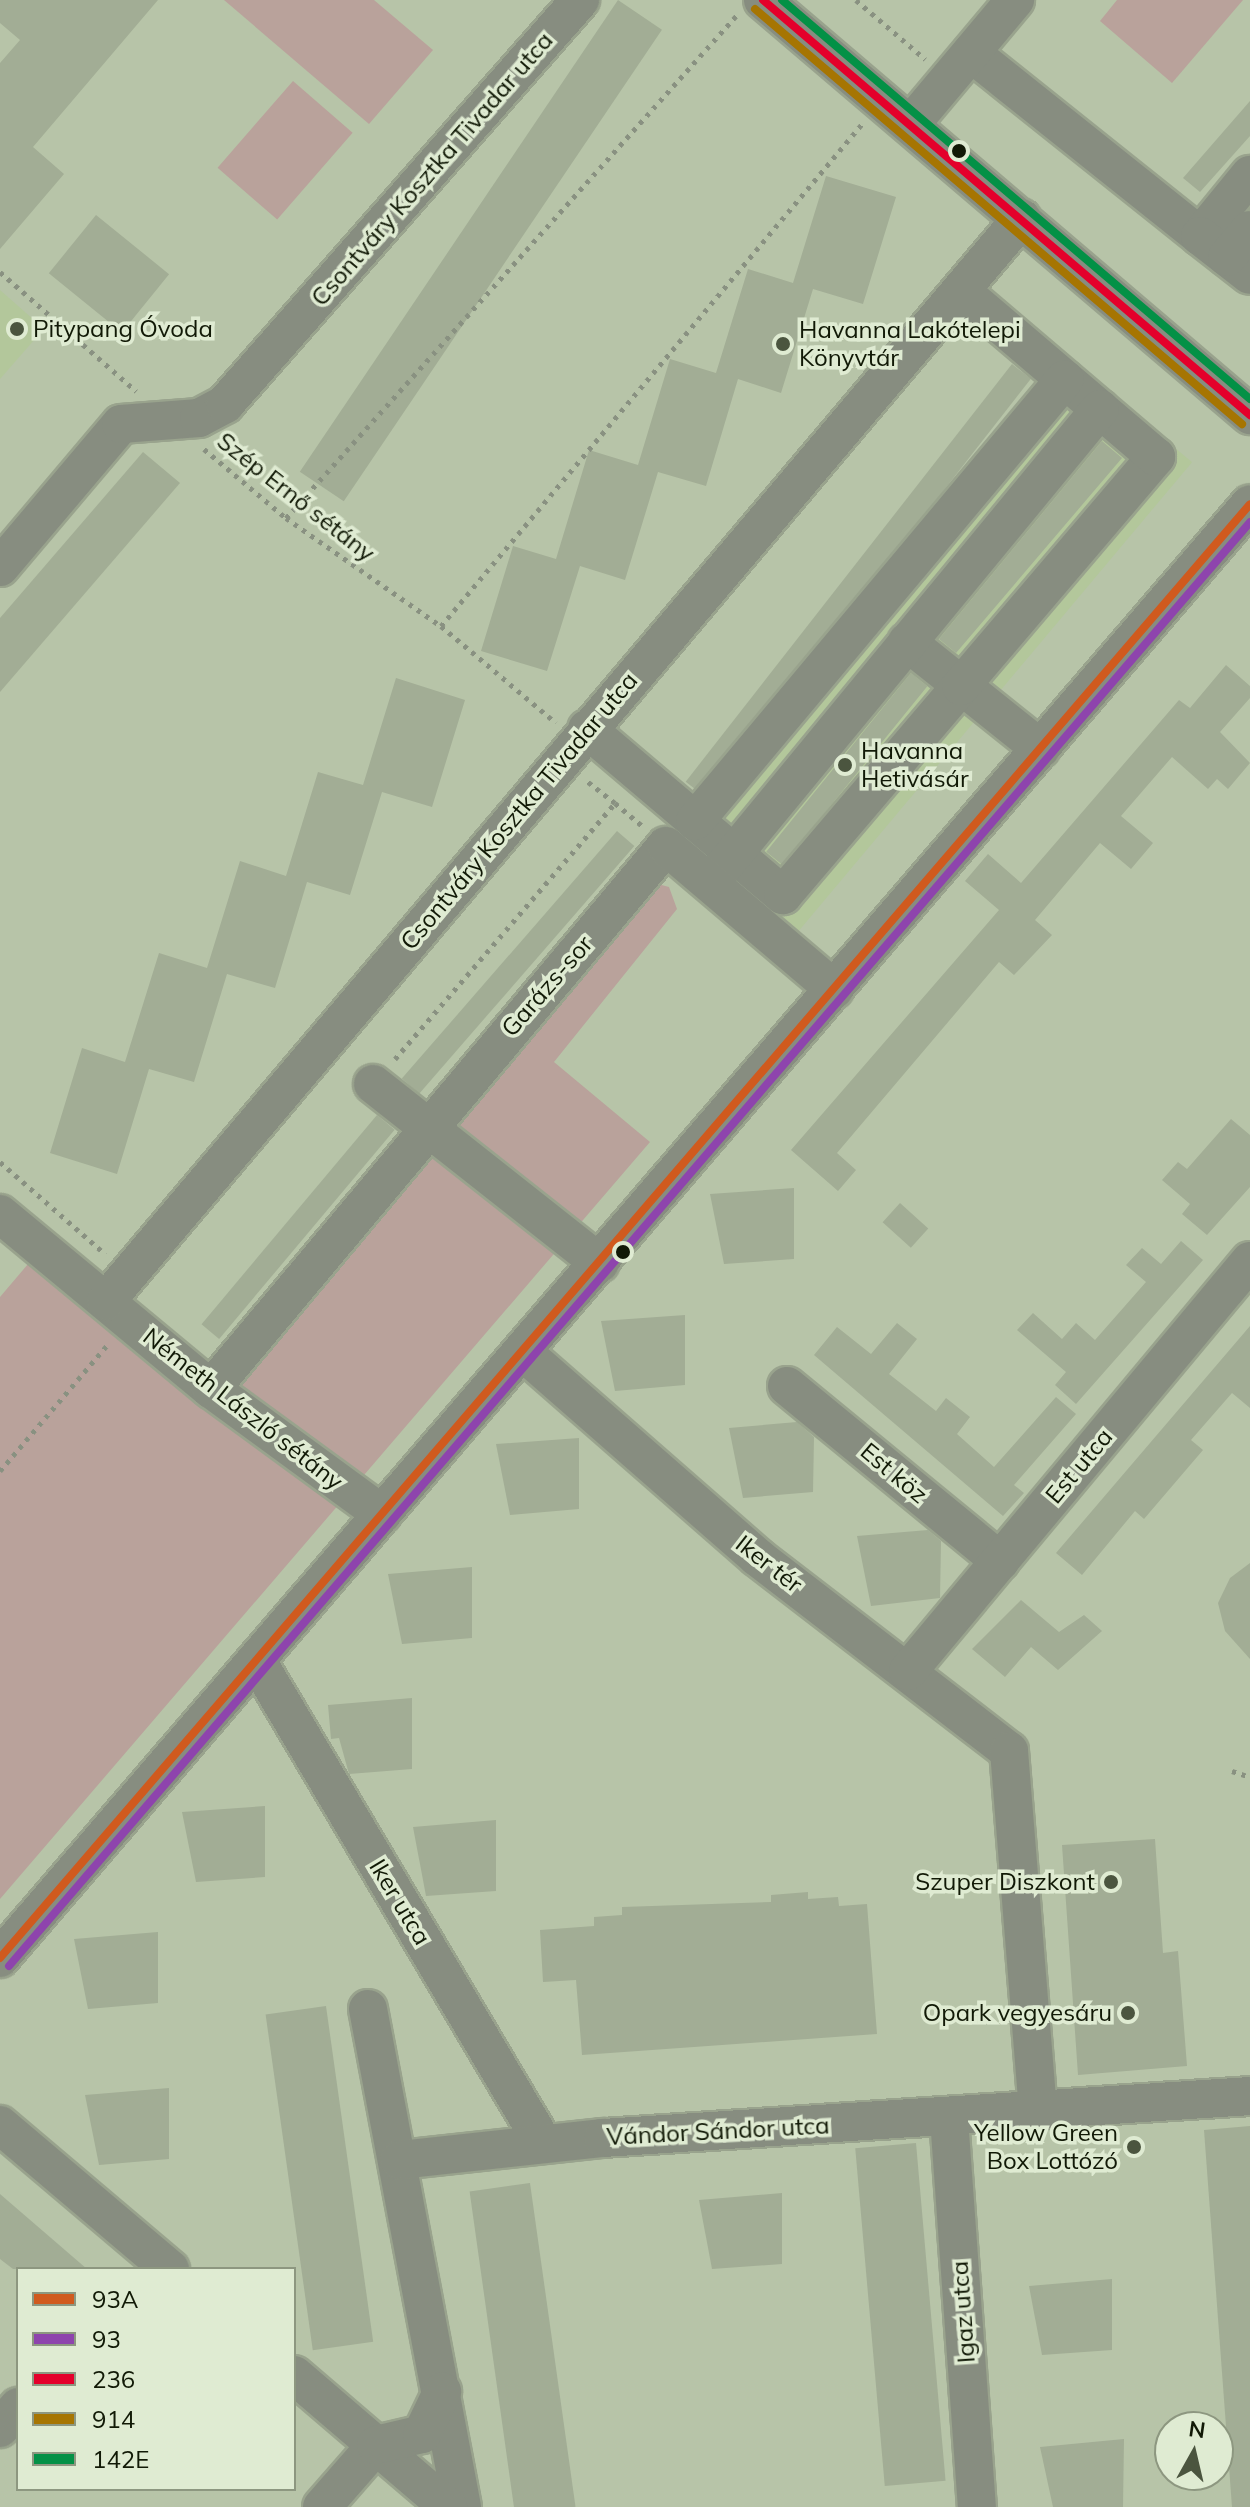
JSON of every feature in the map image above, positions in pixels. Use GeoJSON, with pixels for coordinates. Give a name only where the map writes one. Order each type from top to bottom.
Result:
{"type":"FeatureCollection","features":[{"type":"Feature","properties":{"kind":"street","name":"Csontváry Kosztka Tivadar utca"},"geometry":{"type":"LineString","coordinates":[[0,567],[121,424],[171,421],[225,404],[580,0]]}},
{"type":"Feature","properties":{"kind":"street"},"geometry":{"type":"LineString","coordinates":[[897,111],[960,66],[1015,0]]}},
{"type":"Feature","properties":{"kind":"street"},"geometry":{"type":"LineString","coordinates":[[751,6],[897,111],[1250,415]]}},
{"type":"Feature","properties":{"kind":"street"},"geometry":{"type":"LineString","coordinates":[[960,66],[1232,250],[1250,175]]}},
{"type":"Feature","properties":{"kind":"street","name":"Csontváry Kosztka Tivadar utca"},"geometry":{"type":"LineString","coordinates":[[117,1288],[1022,218]]}},
{"type":"Feature","properties":{"kind":"street"},"geometry":{"type":"LineString","coordinates":[[575,744],[695,821],[783,895],[1156,457],[961,291]]}},
{"type":"Feature","properties":{"kind":"street"},"geometry":{"type":"LineString","coordinates":[[695,821],[1065,379]]}},
{"type":"Feature","properties":{"kind":"street"},"geometry":{"type":"LineString","coordinates":[[834,989],[710,883],[1100,409]]}},
{"type":"Feature","properties":{"kind":"street"},"geometry":{"type":"LineString","coordinates":[[0,1958],[1250,504]]}},
{"type":"Feature","properties":{"kind":"street"},"geometry":{"type":"LineString","coordinates":[[907,642],[1041,749]]}},
{"type":"Feature","properties":{"kind":"street","name":"Garázs-sor"},"geometry":{"type":"LineString","coordinates":[[211,1389],[427,1125],[666,846],[710,883]]}},
{"type":"Feature","properties":{"kind":"street"},"geometry":{"type":"LineString","coordinates":[[373,1084],[600,1263]]}},
{"type":"Feature","properties":{"kind":"street"},"geometry":{"type":"LineString","coordinates":[[0,1214],[117,1288]]}},
{"type":"Feature","properties":{"kind":"street","name":"Est utca"},"geometry":{"type":"LineString","coordinates":[[908,1671],[1250,1261]]}},
{"type":"Feature","properties":{"kind":"street","name":"Németh László sétány"},"geometry":{"type":"LineString","coordinates":[[117,1288],[211,1389],[382,1514]]}},
{"type":"Feature","properties":{"kind":"street","name":"Iker tér"},"geometry":{"type":"LineString","coordinates":[[523,1352],[757,1557],[995,1738],[1015,1771],[1038,2111]]}},
{"type":"Feature","properties":{"kind":"street","name":"Est köz"},"geometry":{"type":"LineString","coordinates":[[787,1386],[1000,1561]]}},
{"type":"Feature","properties":{"kind":"street","name":"Iker utca"},"geometry":{"type":"LineString","coordinates":[[257,1661],[543,2143]]}},
{"type":"Feature","properties":{"kind":"street"},"geometry":{"type":"LineString","coordinates":[[368,2009],[399,2160],[462,2507]]}},
{"type":"Feature","properties":{"kind":"street","name":"Vándor Sándor utca"},"geometry":{"type":"LineString","coordinates":[[399,2160],[543,2143],[1250,2096]]}},
{"type":"Feature","properties":{"kind":"street","name":"Igaz utca"},"geometry":{"type":"LineString","coordinates":[[949,2118],[977,2507]]}},
{"type":"Feature","properties":{"kind":"street"},"geometry":{"type":"LineString","coordinates":[[0,2125],[152,2264]]}},
{"type":"Feature","properties":{"kind":"street"},"geometry":{"type":"LineString","coordinates":[[296,2377],[448,2507]]}},
{"type":"Feature","properties":{"kind":"street"},"geometry":{"type":"LineString","coordinates":[[322,2507],[376,2445],[422,2434],[442,2392]]}},
{"type":"Feature","properties":{"kind":"street"},"geometry":{"type":"LineString","coordinates":[[0,2428],[16,2409]]}},
{"type":"Feature","properties":{"kind":"path"},"geometry":{"type":"LineString","coordinates":[[856,0],[960,66]]}},
{"type":"Feature","properties":{"kind":"path"},"geometry":{"type":"LineString","coordinates":[[286,518],[751,6]]}},
{"type":"Feature","properties":{"kind":"path"},"geometry":{"type":"LineString","coordinates":[[441,626],[897,111]]}},
{"type":"Feature","properties":{"kind":"path","name":"Szép Ernő sétány"},"geometry":{"type":"LineString","coordinates":[[0,272],[286,518],[441,626],[575,744],[615,803],[373,1084]]}},
{"type":"Feature","properties":{"kind":"path"},"geometry":{"type":"LineString","coordinates":[[0,1162],[117,1288],[110,1341],[0,1471]]}},
{"type":"Feature","properties":{"kind":"path"},"geometry":{"type":"LineString","coordinates":[[1232,1771],[1250,1777]]}},
{"type":"Feature","properties":{"kind":"shaded area"},"geometry":{"type":"Polygon","coordinates":[[[224,0],[374,0],[433,50],[369,124],[224,0]]]}},
{"type":"Feature","properties":{"kind":"shaded area"},"geometry":{"type":"Polygon","coordinates":[[[1117,0],[1243,0],[1172,83],[1100,21],[1117,0]]]}},
{"type":"Feature","properties":{"kind":"shaded area"},"geometry":{"type":"Polygon","coordinates":[[[293,81],[353,133],[277,220],[218,168],[293,81]]]}},
{"type":"Feature","properties":{"kind":"shaded area","name":"Pitypang Óvoda"},"geometry":{"type":"Polygon","coordinates":[[[0,290],[34,320],[35,339],[0,379],[0,290]]]}},
{"type":"Feature","properties":{"kind":"shaded area"},"geometry":{"type":"Polygon","coordinates":[[[1068,358],[1192,462],[797,932],[673,828],[1068,358]]]}},
{"type":"Feature","properties":{"kind":"shaded area"},"geometry":{"type":"Polygon","coordinates":[[[654,883],[669,887],[677,909],[554,1062],[650,1142],[0,1899],[0,1297],[51,1237],[231,1386],[654,883]]]}},
{"type":"Feature","properties":{"kind":"building"},"geometry":{"type":"Polygon","coordinates":[[[0,0],[158,0],[33,147],[64,174],[0,249],[0,63],[20,40],[0,23],[0,0]]]}},
{"type":"Feature","properties":{"kind":"building"},"geometry":{"type":"Polygon","coordinates":[[[618,0],[662,30],[344,501],[300,472],[618,0]]]}},
{"type":"Feature","properties":{"kind":"building"},"geometry":{"type":"Polygon","coordinates":[[[1250,101],[1250,136],[1200,192],[1183,178],[1250,101]]]}},
{"type":"Feature","properties":{"kind":"building"},"geometry":{"type":"Polygon","coordinates":[[[826,176],[896,197],[863,304],[813,289],[781,393],[738,379],[706,486],[658,472],[625,580],[580,566],[547,671],[481,651],[513,546],[556,559],[589,450],[638,465],[670,359],[716,373],[748,269],[793,283],[826,176]]]}},
{"type":"Feature","properties":{"kind":"building"},"geometry":{"type":"Polygon","coordinates":[[[96,215],[169,274],[122,332],[49,273],[96,215]]]}},
{"type":"Feature","properties":{"kind":"building"},"geometry":{"type":"Polygon","coordinates":[[[1012,364],[1031,379],[705,796],[686,782],[1012,364]]]}},
{"type":"Feature","properties":{"kind":"building"},"geometry":{"type":"Polygon","coordinates":[[[1102,441],[1122,458],[956,653],[939,639],[1102,441]]]}},
{"type":"Feature","properties":{"kind":"building"},"geometry":{"type":"Polygon","coordinates":[[[143,452],[180,483],[0,692],[0,618],[143,452]]]}},
{"type":"Feature","properties":{"kind":"building"},"geometry":{"type":"Polygon","coordinates":[[[1226,665],[1250,686],[1250,698],[1220,732],[1250,763],[1228,789],[1217,779],[1208,789],[1172,757],[1121,816],[1153,843],[1131,869],[1100,843],[1035,920],[1052,935],[1014,975],[999,962],[837,1153],[856,1170],[838,1191],[791,1150],[999,910],[965,881],[988,854],[1021,883],[1179,700],[1190,708],[1226,665]]]}},
{"type":"Feature","properties":{"kind":"building","name":"Havanna Hetivásár"},"geometry":{"type":"Polygon","coordinates":[[[911,673],[927,686],[783,865],[766,852],[911,673]]]}},
{"type":"Feature","properties":{"kind":"building"},"geometry":{"type":"Polygon","coordinates":[[[396,678],[465,700],[432,807],[382,792],[350,895],[307,882],[275,988],[227,974],[194,1082],[149,1069],[117,1174],[50,1153],[82,1048],[125,1062],[159,953],[207,968],[240,861],[286,876],[318,772],[363,785],[396,678]]]}},
{"type":"Feature","properties":{"kind":"building"},"geometry":{"type":"Polygon","coordinates":[[[617,831],[634,846],[419,1094],[402,1079],[617,831]]]}},
{"type":"Feature","properties":{"kind":"building"},"geometry":{"type":"Polygon","coordinates":[[[377,1115],[395,1130],[219,1339],[202,1324],[377,1115]]]}},
{"type":"Feature","properties":{"kind":"building"},"geometry":{"type":"Polygon","coordinates":[[[1231,1119],[1250,1135],[1250,1187],[1207,1235],[1182,1214],[1190,1204],[1162,1180],[1178,1162],[1187,1169],[1231,1119]]]}},
{"type":"Feature","properties":{"kind":"building"},"geometry":{"type":"Polygon","coordinates":[[[794,1188],[794,1259],[724,1264],[710,1194],[794,1188]]]}},
{"type":"Feature","properties":{"kind":"building"},"geometry":{"type":"Polygon","coordinates":[[[900,1203],[928,1228],[911,1248],[883,1222],[900,1203]]]}},
{"type":"Feature","properties":{"kind":"building"},"geometry":{"type":"Polygon","coordinates":[[[1181,1241],[1203,1260],[1076,1404],[1055,1385],[1066,1372],[1017,1330],[1033,1313],[1062,1339],[1076,1323],[1095,1340],[1146,1282],[1126,1265],[1142,1248],[1161,1264],[1181,1241]]]}},
{"type":"Feature","properties":{"kind":"building"},"geometry":{"type":"Polygon","coordinates":[[[685,1315],[685,1385],[615,1391],[601,1321],[685,1315]]]}},
{"type":"Feature","properties":{"kind":"building"},"geometry":{"type":"Polygon","coordinates":[[[897,1323],[917,1339],[889,1374],[936,1411],[946,1398],[970,1417],[957,1434],[994,1467],[1056,1397],[1076,1414],[1014,1485],[1024,1493],[1003,1516],[814,1355],[837,1327],[871,1354],[897,1323]]]}},
{"type":"Feature","properties":{"kind":"building"},"geometry":{"type":"Polygon","coordinates":[[[1250,1326],[1250,1408],[1232,1393],[1191,1440],[1203,1450],[1144,1519],[1135,1511],[1082,1575],[1056,1553],[1250,1326]]]}},
{"type":"Feature","properties":{"kind":"building"},"geometry":{"type":"Polygon","coordinates":[[[797,1422],[814,1437],[813,1492],[743,1498],[729,1428],[797,1422]]]}},
{"type":"Feature","properties":{"kind":"building"},"geometry":{"type":"Polygon","coordinates":[[[579,1438],[579,1509],[510,1515],[496,1444],[579,1438]]]}},
{"type":"Feature","properties":{"kind":"building"},"geometry":{"type":"Polygon","coordinates":[[[928,1530],[941,1541],[940,1598],[871,1606],[857,1536],[928,1530]]]}},
{"type":"Feature","properties":{"kind":"building"},"geometry":{"type":"Polygon","coordinates":[[[1250,1563],[1250,1659],[1225,1631],[1218,1603],[1230,1578],[1250,1563]]]}},
{"type":"Feature","properties":{"kind":"building"},"geometry":{"type":"Polygon","coordinates":[[[472,1567],[472,1638],[402,1644],[388,1574],[472,1567]]]}},
{"type":"Feature","properties":{"kind":"building"},"geometry":{"type":"Polygon","coordinates":[[[1021,1600],[1059,1632],[1084,1615],[1102,1631],[1058,1670],[1031,1647],[1005,1677],[972,1649],[1021,1600]]]}},
{"type":"Feature","properties":{"kind":"building"},"geometry":{"type":"Polygon","coordinates":[[[412,1698],[412,1769],[349,1774],[339,1738],[331,1739],[328,1705],[412,1698]]]}},
{"type":"Feature","properties":{"kind":"building"},"geometry":{"type":"Polygon","coordinates":[[[265,1806],[265,1877],[196,1882],[182,1812],[265,1806]]]}},
{"type":"Feature","properties":{"kind":"building"},"geometry":{"type":"Polygon","coordinates":[[[496,1820],[496,1891],[426,1896],[413,1827],[496,1820]]]}},
{"type":"Feature","properties":{"kind":"building"},"geometry":{"type":"Polygon","coordinates":[[[1155,1839],[1163,1953],[1178,1951],[1187,2066],[1078,2075],[1062,1845],[1155,1839]]]}},
{"type":"Feature","properties":{"kind":"building"},"geometry":{"type":"Polygon","coordinates":[[[808,1892],[808,1899],[838,1897],[839,1906],[867,1904],[877,2034],[582,2055],[576,1980],[543,1982],[540,1930],[594,1926],[594,1917],[622,1915],[622,1907],[771,1902],[771,1895],[808,1892]]]}},
{"type":"Feature","properties":{"kind":"building"},"geometry":{"type":"Polygon","coordinates":[[[158,1932],[158,2003],[88,2009],[74,1939],[158,1932]]]}},
{"type":"Feature","properties":{"kind":"building"},"geometry":{"type":"Polygon","coordinates":[[[326,2006],[373,2342],[313,2350],[266,2014],[326,2006]]]}},
{"type":"Feature","properties":{"kind":"building"},"geometry":{"type":"Polygon","coordinates":[[[169,2088],[169,2159],[99,2165],[85,2095],[169,2088]]]}},
{"type":"Feature","properties":{"kind":"building"},"geometry":{"type":"Polygon","coordinates":[[[1250,2126],[1250,2507],[1232,2507],[1234,2411],[1225,2411],[1204,2130],[1250,2126]]]}},
{"type":"Feature","properties":{"kind":"building"},"geometry":{"type":"Polygon","coordinates":[[[916,2143],[946,2481],[885,2486],[855,2148],[916,2143]]]}},
{"type":"Feature","properties":{"kind":"building"},"geometry":{"type":"Polygon","coordinates":[[[530,2183],[576,2507],[514,2507],[470,2191],[530,2183]]]}},
{"type":"Feature","properties":{"kind":"building"},"geometry":{"type":"Polygon","coordinates":[[[782,2193],[782,2264],[712,2269],[699,2200],[782,2193]]]}},
{"type":"Feature","properties":{"kind":"building"},"geometry":{"type":"Polygon","coordinates":[[[0,2194],[85,2267],[13,2269],[0,2259],[0,2194]]]}},
{"type":"Feature","properties":{"kind":"building"},"geometry":{"type":"Polygon","coordinates":[[[1112,2279],[1112,2350],[1042,2355],[1029,2286],[1112,2279]]]}},
{"type":"Feature","properties":{"kind":"building"},"geometry":{"type":"Polygon","coordinates":[[[1124,2439],[1123,2507],[1053,2507],[1040,2447],[1124,2439]]]}},
{"type":"Feature","properties":{"kind":"transit line","name":"236"},"geometry":{"type":"LineString","coordinates":[[763,0],[1250,415]]}},
{"type":"Feature","properties":{"kind":"transit line","name":"142E"},"geometry":{"type":"LineString","coordinates":[[782,0],[1250,399]]}},
{"type":"Feature","properties":{"kind":"transit line","name":"914"},"geometry":{"type":"LineString","coordinates":[[755,9],[1242,424]]}},
{"type":"Feature","properties":{"kind":"transit line","name":"93A"},"geometry":{"type":"LineString","coordinates":[[0,1958],[1250,504]]}},
{"type":"Feature","properties":{"kind":"transit line","name":"93"},"geometry":{"type":"LineString","coordinates":[[9,1966],[1250,522]]}},
{"type":"Feature","properties":{"kind":"place","name":"Pitypang Óvoda"},"geometry":{"type":"Point","coordinates":[17,329]}},
{"type":"Feature","properties":{"kind":"place","name":"Havanna Lakótelepi Könyvtár"},"geometry":{"type":"Point","coordinates":[783,344]}},
{"type":"Feature","properties":{"kind":"place","name":"Havanna Hetivásár"},"geometry":{"type":"Point","coordinates":[845,765]}},
{"type":"Feature","properties":{"kind":"place","name":"Szuper Diszkont"},"geometry":{"type":"Point","coordinates":[1111,1882]}},
{"type":"Feature","properties":{"kind":"place","name":"Opark vegyesáru"},"geometry":{"type":"Point","coordinates":[1128,2013]}},
{"type":"Feature","properties":{"kind":"place","name":"Yellow Green Box Lottózó"},"geometry":{"type":"Point","coordinates":[1134,2147]}}]}
